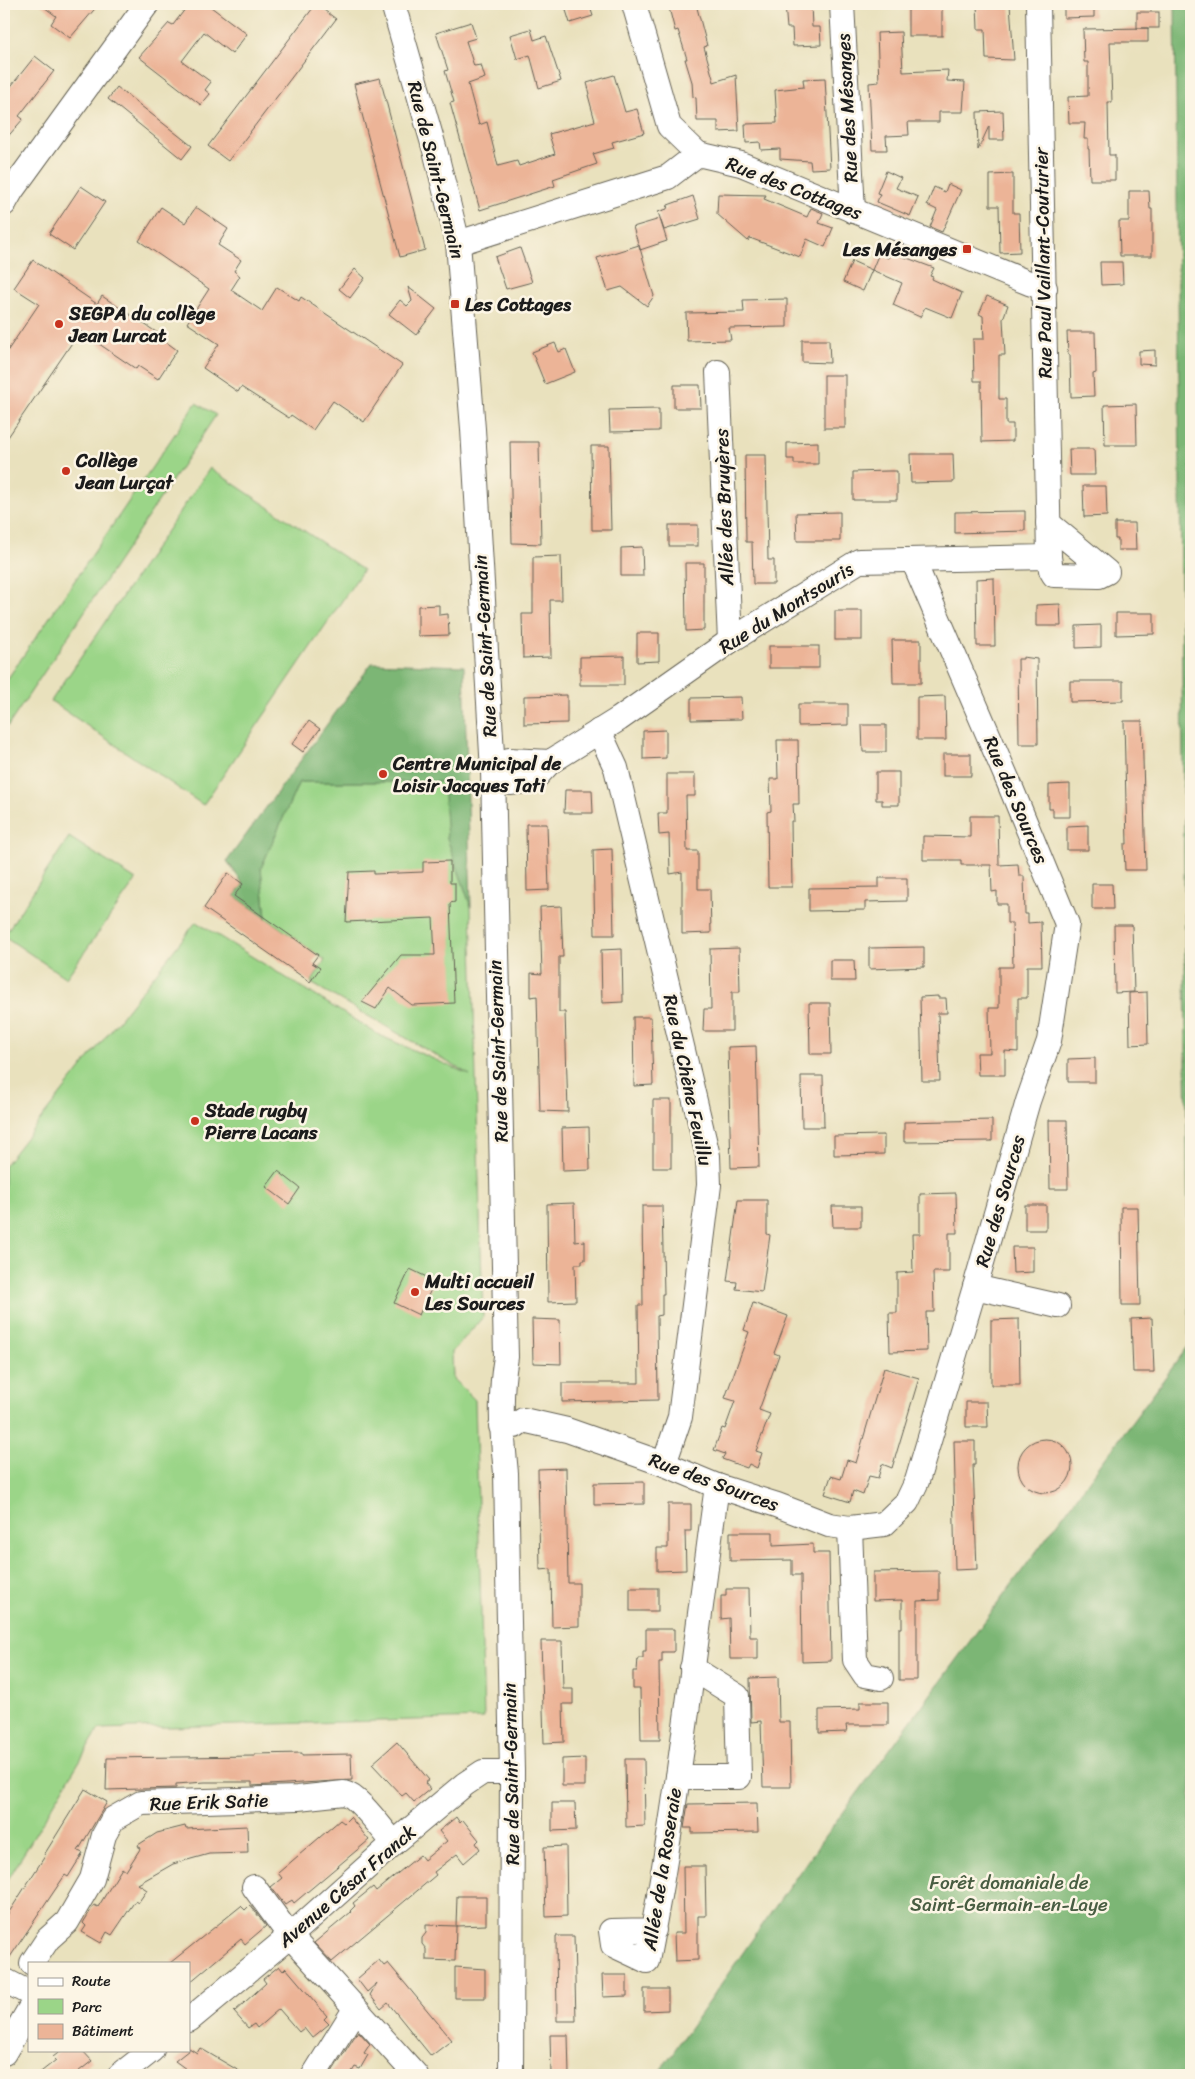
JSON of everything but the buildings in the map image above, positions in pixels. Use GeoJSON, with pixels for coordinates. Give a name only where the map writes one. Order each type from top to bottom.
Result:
{"type":"FeatureCollection","features":[{"type":"Feature","properties":{"kind":"street"},"geometry":{"type":"LineString","coordinates":[[7,192],[147,4]]}},
{"type":"Feature","properties":{"kind":"street","name":"Rue de Saint-Germain"},"geometry":{"type":"LineString","coordinates":[[393,4],[436,154],[458,244],[473,421],[492,772],[506,1357],[502,1382],[508,1426],[516,1446],[506,1473],[512,1772],[511,2075]]}},
{"type":"Feature","properties":{"kind":"street"},"geometry":{"type":"LineString","coordinates":[[458,244],[668,177],[698,154],[669,126],[634,4]]}},
{"type":"Feature","properties":{"kind":"street","name":"Rue des Mésanges"},"geometry":{"type":"LineString","coordinates":[[842,4],[853,211]]}},
{"type":"Feature","properties":{"kind":"street","name":"Rue Paul Vaillant-Couturier"},"geometry":{"type":"LineString","coordinates":[[1038,4],[1045,288],[1048,523]]}},
{"type":"Feature","properties":{"kind":"street","name":"Rue des Cottages"},"geometry":{"type":"LineString","coordinates":[[698,154],[741,164],[1045,288]]}},
{"type":"Feature","properties":{"kind":"street","name":"Allée des Bruyères"},"geometry":{"type":"LineString","coordinates":[[718,372],[730,642]]}},
{"type":"Feature","properties":{"kind":"street"},"geometry":{"type":"LineString","coordinates":[[1048,523],[1107,572],[1099,576],[1054,575],[1051,570],[1048,523]]}},
{"type":"Feature","properties":{"kind":"street","name":"Rue du Montsouris"},"geometry":{"type":"LineString","coordinates":[[492,772],[509,760],[550,762],[730,642],[859,562],[1050,557]]}},
{"type":"Feature","properties":{"kind":"street","name":"Rue des Sources"},"geometry":{"type":"LineString","coordinates":[[508,1426],[523,1420],[567,1430],[664,1464],[717,1486],[777,1505],[829,1525],[850,1528],[884,1524],[907,1502],[916,1480],[975,1287],[1028,1101],[1049,1041],[1067,924],[1009,783],[913,560]]}},
{"type":"Feature","properties":{"kind":"street","name":"Rue du Chêne Feuillu"},"geometry":{"type":"LineString","coordinates":[[599,731],[616,768],[708,1156],[709,1186],[680,1417],[664,1464]]}},
{"type":"Feature","properties":{"kind":"street"},"geometry":{"type":"LineString","coordinates":[[975,1287],[1058,1306]]}},
{"type":"Feature","properties":{"kind":"street","name":"Allée de la Roseraie"},"geometry":{"type":"LineString","coordinates":[[654,1930],[612,1931],[612,1945],[647,1961],[654,1930],[678,1777],[717,1486]]}},
{"type":"Feature","properties":{"kind":"street"},"geometry":{"type":"LineString","coordinates":[[850,1528],[855,1660],[865,1675],[881,1678]]}},
{"type":"Feature","properties":{"kind":"street","name":"Allée de la Roseraie"},"geometry":{"type":"LineString","coordinates":[[678,1777],[739,1777],[737,1696],[692,1668]]}},
{"type":"Feature","properties":{"kind":"street","name":"Avenue César Franck"},"geometry":{"type":"LineString","coordinates":[[190,2019],[290,1936],[394,1843],[483,1772],[512,1772]]}},
{"type":"Feature","properties":{"kind":"street","name":"Rue Erik Satie"},"geometry":{"type":"LineString","coordinates":[[33,1962],[48,1940],[67,1922],[92,1879],[104,1835],[113,1819],[141,1804],[298,1798],[344,1793],[350,1794],[394,1843]]}},
{"type":"Feature","properties":{"kind":"street"},"geometry":{"type":"LineString","coordinates":[[254,1887],[290,1936],[416,2075]]}},
{"type":"Feature","properties":{"kind":"street"},"geometry":{"type":"LineString","coordinates":[[314,2075],[355,2009]]}},
{"type":"Feature","properties":{"kind":"street"},"geometry":{"type":"LineString","coordinates":[[4,2053],[28,2012]]}},
{"type":"Feature","properties":{"kind":"green space","name":"Forêt domaniale de Saint-Germain-en-Laye"},"geometry":{"type":"Polygon","coordinates":[[[1175,4],[1191,4],[1191,2075],[657,2075],[808,1860],[1189,1345],[1175,4]]]}},
{"type":"Feature","properties":{"kind":"green space"},"geometry":{"type":"Polygon","coordinates":[[[196,403],[216,415],[8,726],[4,723],[4,684],[196,403]]]}},
{"type":"Feature","properties":{"kind":"green space"},"geometry":{"type":"Polygon","coordinates":[[[210,468],[363,570],[203,805],[51,701],[210,468]]]}},
{"type":"Feature","properties":{"kind":"green space"},"geometry":{"type":"Polygon","coordinates":[[[372,663],[464,666],[471,907],[447,838],[443,782],[299,782],[261,868],[266,918],[234,896],[243,884],[227,861],[372,663]]]}},
{"type":"Feature","properties":{"kind":"green space"},"geometry":{"type":"Polygon","coordinates":[[[299,782],[444,782],[447,838],[471,907],[483,1317],[452,1352],[453,1378],[475,1400],[484,1718],[99,1729],[4,1886],[4,1166],[196,922],[379,1035],[470,1075],[311,983],[325,960],[266,918],[261,868],[299,782]]]}},
{"type":"Feature","properties":{"kind":"green space"},"geometry":{"type":"Polygon","coordinates":[[[69,837],[136,880],[66,978],[4,936],[69,837]]]}},
{"type":"Feature","properties":{"kind":"place","name":"Les Mésanges"},"geometry":{"type":"Point","coordinates":[967,249]}},
{"type":"Feature","properties":{"kind":"place","name":"Les Cottages"},"geometry":{"type":"Point","coordinates":[455,304]}},
{"type":"Feature","properties":{"kind":"place","name":"SEGPA du collège Jean Lurcat"},"geometry":{"type":"Point","coordinates":[59,324]}},
{"type":"Feature","properties":{"kind":"place","name":"Collège Jean Lurçat"},"geometry":{"type":"Point","coordinates":[66,471]}},
{"type":"Feature","properties":{"kind":"place","name":"Centre Municipal de Loisir Jacques Tati"},"geometry":{"type":"Point","coordinates":[383,774]}},
{"type":"Feature","properties":{"kind":"place","name":"Stade rugby Pierre Lacans"},"geometry":{"type":"Point","coordinates":[195,1121]}},
{"type":"Feature","properties":{"kind":"place","name":"Multi accueil Les Sources"},"geometry":{"type":"Point","coordinates":[415,1292]}}]}
